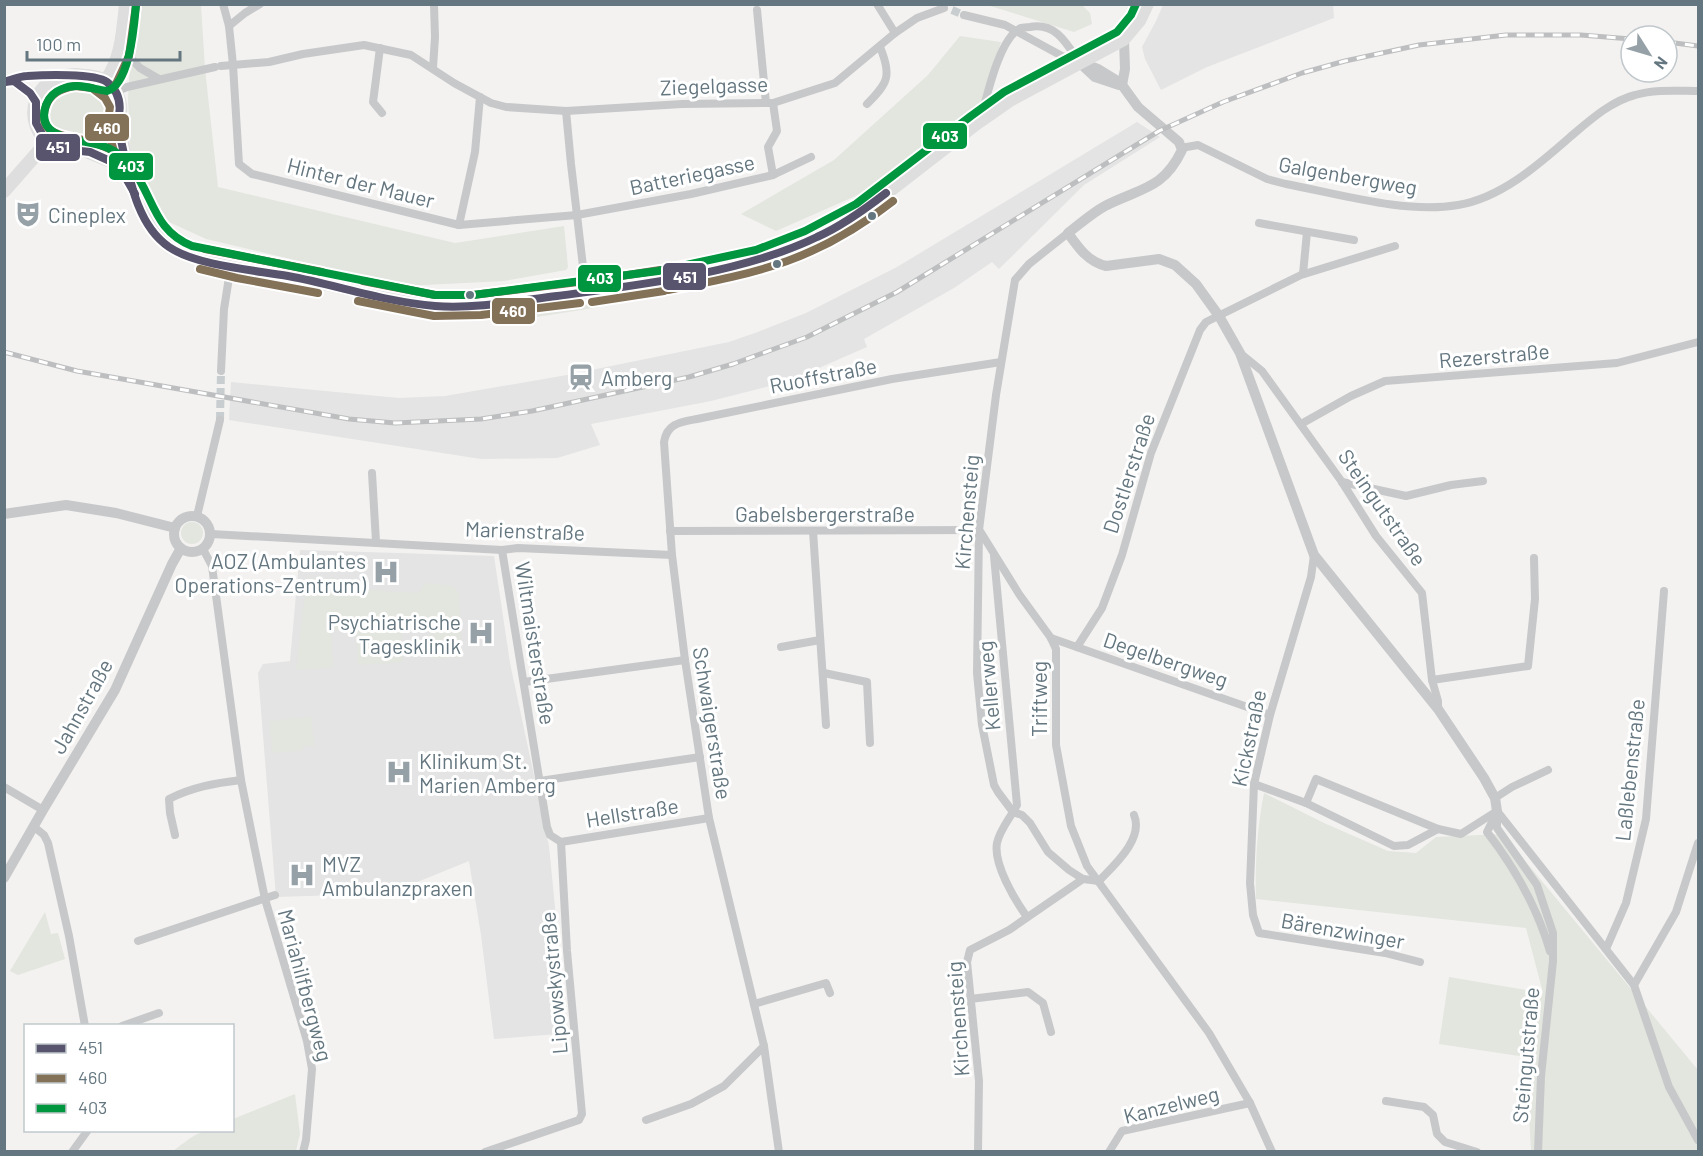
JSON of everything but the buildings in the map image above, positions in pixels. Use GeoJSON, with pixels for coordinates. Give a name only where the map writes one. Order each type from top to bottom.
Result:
{"type":"FeatureCollection","features":[{"type":"Feature","properties":{"kind":"main road"},"geometry":{"type":"LineString","coordinates":[[110,87],[121,48],[126,4]]}},
{"type":"Feature","properties":{"kind":"main road"},"geometry":{"type":"LineString","coordinates":[[117,124],[123,141],[131,183],[148,221],[161,240],[170,248],[189,256],[434,306],[474,305],[586,292],[660,281],[759,260],[809,241],[862,213],[1010,101],[1124,39],[1140,21],[1148,4]]}},
{"type":"Feature","properties":{"kind":"main road"},"geometry":{"type":"LineString","coordinates":[[9,82],[25,76],[75,75],[94,77],[110,87],[121,104],[117,124],[102,142],[93,148],[81,150],[58,148],[47,142],[35,124],[33,113],[41,92],[49,83],[60,77]]}},
{"type":"Feature","properties":{"kind":"main road"},"geometry":{"type":"LineString","coordinates":[[9,82],[30,93],[36,102]]}},
{"type":"Feature","properties":{"kind":"main road"},"geometry":{"type":"LineString","coordinates":[[4,191],[47,142]]}},
{"type":"Feature","properties":{"kind":"main road"},"geometry":{"type":"LineString","coordinates":[[81,150],[113,163],[131,183]]}},
{"type":"Feature","properties":{"kind":"street","name":"Hinter der Mauer"},"geometry":{"type":"LineString","coordinates":[[223,4],[230,26],[239,164],[252,174],[459,225],[577,215]]}},
{"type":"Feature","properties":{"kind":"street"},"geometry":{"type":"LineString","coordinates":[[230,26],[245,13],[261,4]]}},
{"type":"Feature","properties":{"kind":"street"},"geometry":{"type":"LineString","coordinates":[[433,68],[434,4]]}},
{"type":"Feature","properties":{"kind":"street"},"geometry":{"type":"LineString","coordinates":[[877,4],[895,33]]}},
{"type":"Feature","properties":{"kind":"street","name":"Ziegelgasse"},"geometry":{"type":"LineString","coordinates":[[110,87],[215,67],[269,62],[354,46],[380,48],[411,55],[454,83],[480,97],[506,107],[566,111],[682,104],[770,103],[835,83],[895,33],[917,18],[947,8]]}},
{"type":"Feature","properties":{"kind":"street"},"geometry":{"type":"LineString","coordinates":[[758,10],[770,103],[777,131],[768,147],[774,174]]}},
{"type":"Feature","properties":{"kind":"street"},"geometry":{"type":"LineString","coordinates":[[965,16],[1005,25],[1079,62]]}},
{"type":"Feature","properties":{"kind":"street"},"geometry":{"type":"LineString","coordinates":[[980,122],[1004,49],[1021,28],[1037,25],[1049,28],[1065,40],[1079,62],[1095,77],[1122,85],[1138,107],[1179,142],[1181,148],[1176,163],[1164,177],[1149,188],[1105,206],[1068,233]]}},
{"type":"Feature","properties":{"kind":"street"},"geometry":{"type":"LineString","coordinates":[[1122,85],[1125,69],[1124,39]]}},
{"type":"Feature","properties":{"kind":"street"},"geometry":{"type":"LineString","coordinates":[[867,104],[884,87],[888,77],[886,62],[879,47]]}},
{"type":"Feature","properties":{"kind":"street"},"geometry":{"type":"LineString","coordinates":[[121,48],[140,68],[159,79]]}},
{"type":"Feature","properties":{"kind":"street"},"geometry":{"type":"LineString","coordinates":[[380,48],[373,102],[382,113]]}},
{"type":"Feature","properties":{"kind":"street","name":"Galgenbergweg"},"geometry":{"type":"LineString","coordinates":[[1181,148],[1198,145],[1267,179],[1286,184],[1408,207],[1459,205],[1503,190],[1614,104],[1633,95],[1662,90],[1698,91]]}},
{"type":"Feature","properties":{"kind":"street"},"geometry":{"type":"LineString","coordinates":[[459,225],[475,152],[480,97]]}},
{"type":"Feature","properties":{"kind":"street"},"geometry":{"type":"LineString","coordinates":[[566,111],[586,292]]}},
{"type":"Feature","properties":{"kind":"street","name":"Batteriegasse"},"geometry":{"type":"LineString","coordinates":[[577,215],[691,195],[774,174],[811,157]]}},
{"type":"Feature","properties":{"kind":"street"},"geometry":{"type":"LineString","coordinates":[[1259,223],[1354,240]]}},
{"type":"Feature","properties":{"kind":"street"},"geometry":{"type":"LineString","coordinates":[[1303,274],[1307,232]]}},
{"type":"Feature","properties":{"kind":"street","name":"Steingutstraße"},"geometry":{"type":"LineString","coordinates":[[1068,233],[1086,255],[1099,265],[1159,259],[1175,265],[1196,284],[1219,316],[1240,353],[1314,555],[1438,709],[1495,798],[1497,828],[1537,885],[1553,933],[1553,961],[1541,1076],[1538,1152]]}},
{"type":"Feature","properties":{"kind":"street","name":"Kirchensteig"},"geometry":{"type":"LineString","coordinates":[[1068,233],[1029,264],[1015,280],[1000,362],[979,530],[977,673],[982,725],[994,784],[1005,803],[1013,812],[1022,815],[1030,823],[1048,852],[1069,870],[1083,879],[1099,881]]}},
{"type":"Feature","properties":{"kind":"street","name":"Dostlerstraße"},"geometry":{"type":"LineString","coordinates":[[1077,647],[1102,608],[1122,555],[1151,453],[1188,358],[1206,322],[1303,274],[1395,246]]}},
{"type":"Feature","properties":{"kind":"street"},"geometry":{"type":"LineString","coordinates":[[221,371],[224,309],[231,266]]}},
{"type":"Feature","properties":{"kind":"street","name":"Rezerstraße"},"geometry":{"type":"LineString","coordinates":[[1301,424],[1351,396],[1385,381],[1617,363],[1698,342]]}},
{"type":"Feature","properties":{"kind":"street","name":"Steingutstraße"},"geometry":{"type":"LineString","coordinates":[[1240,353],[1262,371],[1342,482],[1376,536],[1422,594],[1432,680],[1438,700],[1438,709]]}},
{"type":"Feature","properties":{"kind":"street","name":"Ruoffstraße"},"geometry":{"type":"LineString","coordinates":[[664,442],[666,434],[674,424],[892,379],[1000,362]]}},
{"type":"Feature","properties":{"kind":"street"},"geometry":{"type":"LineString","coordinates":[[197,516],[220,420]]}},
{"type":"Feature","properties":{"kind":"street","name":"Schwaigerstraße"},"geometry":{"type":"LineString","coordinates":[[664,442],[672,555],[709,818],[764,1046],[779,1152]]}},
{"type":"Feature","properties":{"kind":"street"},"geometry":{"type":"LineString","coordinates":[[372,473],[376,542]]}},
{"type":"Feature","properties":{"kind":"street"},"geometry":{"type":"LineString","coordinates":[[1342,482],[1406,496],[1451,485],[1483,481]]}},
{"type":"Feature","properties":{"kind":"street"},"geometry":{"type":"LineString","coordinates":[[4,514],[66,505],[116,513],[175,528]]}},
{"type":"Feature","properties":{"kind":"street"},"geometry":{"type":"LineString","coordinates":[[197,516],[207,523],[211,534],[203,549],[192,552],[181,548],[175,539],[175,528],[177,523],[186,517],[197,516]]}},
{"type":"Feature","properties":{"kind":"street","name":"Gabelsbergerstraße"},"geometry":{"type":"LineString","coordinates":[[670,531],[979,530]]}},
{"type":"Feature","properties":{"kind":"street","name":"Triftweg"},"geometry":{"type":"LineString","coordinates":[[979,530],[1051,638],[1056,650],[1056,745],[1071,826],[1088,866],[1209,1033],[1250,1103],[1272,1152]]}},
{"type":"Feature","properties":{"kind":"street"},"geometry":{"type":"LineString","coordinates":[[813,531],[826,725]]}},
{"type":"Feature","properties":{"kind":"street","name":"Marienstraße"},"geometry":{"type":"LineString","coordinates":[[211,534],[502,550],[518,548],[672,555]]}},
{"type":"Feature","properties":{"kind":"street","name":"Jahnstraße"},"geometry":{"type":"LineString","coordinates":[[4,878],[115,690],[181,548]]}},
{"type":"Feature","properties":{"kind":"street","name":"Mariahilfbergweg"},"geometry":{"type":"LineString","coordinates":[[203,549],[212,566],[241,780],[265,899],[307,1041],[312,1069],[303,1152]]}},
{"type":"Feature","properties":{"kind":"street","name":"Wiltmaisterstraße"},"geometry":{"type":"LineString","coordinates":[[502,550],[547,827],[550,835],[561,842]]}},
{"type":"Feature","properties":{"kind":"street","name":"Kellerweg"},"geometry":{"type":"LineString","coordinates":[[994,555],[1017,805],[1013,812]]}},
{"type":"Feature","properties":{"kind":"street","name":"Kickstraße"},"geometry":{"type":"LineString","coordinates":[[1259,933],[1253,915],[1250,883],[1254,784],[1270,715],[1311,577],[1314,555]]}},
{"type":"Feature","properties":{"kind":"street"},"geometry":{"type":"LineString","coordinates":[[1432,680],[1528,666],[1535,599],[1534,558]]}},
{"type":"Feature","properties":{"kind":"street","name":"Laßlebenstraße"},"geometry":{"type":"LineString","coordinates":[[1606,949],[1626,903],[1646,819],[1664,591]]}},
{"type":"Feature","properties":{"kind":"street","name":"Degelbergweg"},"geometry":{"type":"LineString","coordinates":[[1051,638],[1270,715]]}},
{"type":"Feature","properties":{"kind":"street"},"geometry":{"type":"LineString","coordinates":[[781,647],[820,640]]}},
{"type":"Feature","properties":{"kind":"street"},"geometry":{"type":"LineString","coordinates":[[524,682],[685,660]]}},
{"type":"Feature","properties":{"kind":"street"},"geometry":{"type":"LineString","coordinates":[[824,673],[867,682],[870,743]]}},
{"type":"Feature","properties":{"kind":"street"},"geometry":{"type":"LineString","coordinates":[[540,781],[700,757]]}},
{"type":"Feature","properties":{"kind":"street"},"geometry":{"type":"LineString","coordinates":[[1495,798],[1548,770]]}},
{"type":"Feature","properties":{"kind":"street"},"geometry":{"type":"LineString","coordinates":[[1306,803],[1316,779],[1438,829],[1461,834],[1497,811]]}},
{"type":"Feature","properties":{"kind":"street"},"geometry":{"type":"LineString","coordinates":[[175,835],[170,813],[170,799],[184,791],[241,780]]}},
{"type":"Feature","properties":{"kind":"street"},"geometry":{"type":"LineString","coordinates":[[1254,784],[1306,803],[1394,846],[1408,844],[1438,829]]}},
{"type":"Feature","properties":{"kind":"street"},"geometry":{"type":"LineString","coordinates":[[4,787],[43,810]]}},
{"type":"Feature","properties":{"kind":"street","name":"Steingutstraße"},"geometry":{"type":"LineString","coordinates":[[1497,811],[1634,985],[1669,1086],[1698,1140]]}},
{"type":"Feature","properties":{"kind":"street"},"geometry":{"type":"LineString","coordinates":[[1013,812],[1001,832],[997,854],[1009,889],[1027,918]]}},
{"type":"Feature","properties":{"kind":"street"},"geometry":{"type":"LineString","coordinates":[[1099,881],[1121,857],[1136,831],[1137,822],[1134,814]]}},
{"type":"Feature","properties":{"kind":"street","name":"Hellstraße"},"geometry":{"type":"LineString","coordinates":[[561,842],[709,818]]}},
{"type":"Feature","properties":{"kind":"street"},"geometry":{"type":"LineString","coordinates":[[33,826],[44,835],[48,843],[69,936],[85,1024]]}},
{"type":"Feature","properties":{"kind":"street","name":"Lipowskystraße"},"geometry":{"type":"LineString","coordinates":[[495,1149],[579,1120],[582,1114],[567,951],[561,842]]}},
{"type":"Feature","properties":{"kind":"street"},"geometry":{"type":"LineString","coordinates":[[1634,985],[1676,912],[1698,843]]}},
{"type":"Feature","properties":{"kind":"street","name":"Kirchensteig"},"geometry":{"type":"LineString","coordinates":[[978,1152],[979,1081],[967,962],[970,950],[1009,930],[1083,879]]}},
{"type":"Feature","properties":{"kind":"street","name":"Mariahilfbergweg"},"geometry":{"type":"LineString","coordinates":[[138,941],[275,896]]}},
{"type":"Feature","properties":{"kind":"street","name":"Bärenzwinger"},"geometry":{"type":"LineString","coordinates":[[1259,933],[1384,953],[1420,962]]}},
{"type":"Feature","properties":{"kind":"street"},"geometry":{"type":"LineString","coordinates":[[754,1004],[826,983],[830,993]]}},
{"type":"Feature","properties":{"kind":"street"},"geometry":{"type":"LineString","coordinates":[[970,999],[1028,992],[1043,1004],[1051,1032]]}},
{"type":"Feature","properties":{"kind":"street"},"geometry":{"type":"LineString","coordinates":[[128,1024],[159,1014]]}},
{"type":"Feature","properties":{"kind":"street"},"geometry":{"type":"LineString","coordinates":[[646,1120],[691,1104],[724,1086],[764,1046]]}},
{"type":"Feature","properties":{"kind":"street"},"geometry":{"type":"LineString","coordinates":[[1386,1101],[1424,1107],[1433,1115],[1437,1134],[1445,1142],[1477,1152]]}},
{"type":"Feature","properties":{"kind":"street","name":"Kanzelweg"},"geometry":{"type":"LineString","coordinates":[[1109,1152],[1122,1131],[1250,1103]]}},
{"type":"Feature","properties":{"kind":"street"},"geometry":{"type":"LineString","coordinates":[[72,1152],[87,1132]]}},
{"type":"Feature","properties":{"kind":"street"},"geometry":{"type":"LineString","coordinates":[[485,1152],[495,1149]]}},
{"type":"Feature","properties":{"kind":"shaded area"},"geometry":{"type":"Polygon","coordinates":[[[136,5],[201,5],[205,69],[218,187],[455,243],[564,226],[568,267],[566,270],[504,281],[405,286],[206,239],[158,217],[131,162],[128,99],[136,5]]]}},
{"type":"Feature","properties":{"kind":"shaded area"},"geometry":{"type":"Polygon","coordinates":[[[987,5],[1082,5],[1090,13],[1092,24],[1074,32],[987,5]]]}},
{"type":"Feature","properties":{"kind":"shaded area"},"geometry":{"type":"Polygon","coordinates":[[[1163,5],[1333,5],[1334,18],[1207,67],[1161,90],[1145,59],[1142,47],[1163,5]]]}},
{"type":"Feature","properties":{"kind":"shaded area"},"geometry":{"type":"Polygon","coordinates":[[[960,36],[1001,42],[981,104],[858,195],[776,231],[741,214],[834,160],[928,75],[960,36]]]}},
{"type":"Feature","properties":{"kind":"shaded area"},"geometry":{"type":"Polygon","coordinates":[[[81,83],[97,90],[106,100],[110,111],[107,123],[101,133],[90,140],[77,143],[55,138],[43,124],[41,112],[45,100],[61,86],[81,83]]]}},
{"type":"Feature","properties":{"kind":"shaded area"},"geometry":{"type":"Polygon","coordinates":[[[1137,122],[1160,137],[1084,185],[999,269],[992,262],[954,288],[864,339],[867,347],[789,381],[711,401],[591,424],[600,445],[557,458],[481,459],[229,420],[231,382],[399,398],[445,396],[567,375],[729,342],[806,313],[897,267],[1137,122]]]}},
{"type":"Feature","properties":{"kind":"shaded area"},"geometry":{"type":"Polygon","coordinates":[[[600,303],[600,307],[524,319],[525,314],[600,303]]]}},
{"type":"Feature","properties":{"kind":"shaded area"},"geometry":{"type":"Polygon","coordinates":[[[192,522],[200,525],[203,533],[200,541],[192,544],[184,541],[181,533],[184,525],[192,522]]]}},
{"type":"Feature","properties":{"kind":"shaded area","name":"Klinikum St. Marien Amberg"},"geometry":{"type":"Polygon","coordinates":[[[300,550],[494,556],[510,663],[549,846],[557,928],[549,930],[557,1034],[494,1039],[469,861],[410,885],[372,894],[276,897],[258,673],[263,664],[290,661],[300,550]]]}},
{"type":"Feature","properties":{"kind":"shaded area"},"geometry":{"type":"Polygon","coordinates":[[[307,578],[340,579],[350,589],[418,593],[426,583],[452,586],[459,593],[462,657],[431,659],[429,624],[401,626],[403,662],[358,665],[356,629],[331,631],[333,667],[296,670],[307,578]]]}},
{"type":"Feature","properties":{"kind":"shaded area"},"geometry":{"type":"Polygon","coordinates":[[[311,717],[314,746],[303,746],[303,750],[272,753],[270,721],[311,717]]]}},
{"type":"Feature","properties":{"kind":"shaded area"},"geometry":{"type":"Polygon","coordinates":[[[1264,793],[1388,851],[1416,853],[1436,837],[1503,834],[1698,1070],[1698,1151],[1531,1151],[1526,1057],[1439,1044],[1449,977],[1543,993],[1526,928],[1256,899],[1257,846],[1264,793]]]}},
{"type":"Feature","properties":{"kind":"shaded area"},"geometry":{"type":"Polygon","coordinates":[[[45,912],[51,934],[58,933],[65,959],[18,975],[10,971],[45,912]]]}},
{"type":"Feature","properties":{"kind":"shaded area"},"geometry":{"type":"Polygon","coordinates":[[[295,1094],[300,1134],[296,1151],[173,1151],[203,1132],[234,1132],[234,1119],[295,1094]]]}},
{"type":"Feature","properties":{"kind":"tunnel"},"geometry":{"type":"LineString","coordinates":[[952,10],[964,15]]}},
{"type":"Feature","properties":{"kind":"tunnel"},"geometry":{"type":"LineString","coordinates":[[220,420],[221,371]]}},
{"type":"Feature","properties":{"kind":"railway"},"geometry":{"type":"LineString","coordinates":[[4,352],[77,371],[349,419],[395,423],[481,419],[532,411],[689,377],[733,364],[807,337],[897,292],[1159,131],[1223,102],[1302,73],[1419,45],[1506,35],[1581,35],[1619,38]]}},
{"type":"Feature","properties":{"kind":"railway"},"geometry":{"type":"LineString","coordinates":[[1679,44],[1698,46]]}},
{"type":"Feature","properties":{"kind":"transit line","name":"403"},"geometry":{"type":"LineString","coordinates":[[136,5],[129,53],[121,78],[107,91],[73,86],[54,93],[46,105],[44,117],[47,126],[54,133],[108,148],[121,156],[139,179],[162,223],[179,240],[192,246],[435,295],[473,295],[658,271],[756,250],[805,231],[856,204],[1004,92],[1117,32],[1131,15],[1136,4]]}},
{"type":"Feature","properties":{"kind":"transit line","name":"460"},"geometry":{"type":"LineString","coordinates":[[115,86],[129,56],[136,5]]}},
{"type":"Feature","properties":{"kind":"transit line","name":"451"},"geometry":{"type":"LineString","coordinates":[[4,82],[24,76],[45,75],[101,79],[112,86],[118,96],[120,112],[117,124]]}},
{"type":"Feature","properties":{"kind":"transit line","name":"451"},"geometry":{"type":"LineString","coordinates":[[4,82],[14,81],[30,93],[36,102],[36,123],[46,141],[62,149],[90,152],[110,161],[123,173],[135,194]]}},
{"type":"Feature","properties":{"kind":"transit line","name":"460"},"geometry":{"type":"LineString","coordinates":[[75,86],[92,88],[105,98],[110,107],[107,127],[114,151],[91,142],[63,136],[49,129],[45,124],[44,116],[48,101],[54,94],[75,86]]}},
{"type":"Feature","properties":{"kind":"transit line","name":"451"},"geometry":{"type":"LineString","coordinates":[[117,124],[139,208],[147,223],[169,247],[210,263],[288,276],[398,301],[435,306],[511,302],[656,282],[724,269],[757,260],[817,237],[853,217],[886,193]]}},
{"type":"Feature","properties":{"kind":"transit line","name":"460"},"geometry":{"type":"LineString","coordinates":[[668,290],[759,270],[813,251],[866,221],[893,201]]}},
{"type":"Feature","properties":{"kind":"transit line","name":"460"},"geometry":{"type":"LineString","coordinates":[[205,249],[322,272]]}},
{"type":"Feature","properties":{"kind":"transit line","name":"460"},"geometry":{"type":"LineString","coordinates":[[200,269],[318,293]]}},
{"type":"Feature","properties":{"kind":"transit line","name":"460"},"geometry":{"type":"LineString","coordinates":[[589,281],[660,270]]}},
{"type":"Feature","properties":{"kind":"transit line","name":"460"},"geometry":{"type":"LineString","coordinates":[[363,281],[435,295],[473,295],[578,282]]}},
{"type":"Feature","properties":{"kind":"transit line","name":"460"},"geometry":{"type":"LineString","coordinates":[[592,302],[664,291]]}},
{"type":"Feature","properties":{"kind":"transit line","name":"460"},"geometry":{"type":"LineString","coordinates":[[358,301],[434,316],[481,315],[580,303]]}},
{"type":"Feature","properties":{"kind":"place","name":"Cineplex"},"geometry":{"type":"Point","coordinates":[28,214]}},
{"type":"Feature","properties":{"kind":"place","name":"Amberg"},"geometry":{"type":"Point","coordinates":[581,377]}},
{"type":"Feature","properties":{"kind":"place","name":"AOZ (Ambulantes Operations-Zentrum)"},"geometry":{"type":"Point","coordinates":[386,572]}},
{"type":"Feature","properties":{"kind":"place","name":"Psychiatrische Tagesklinik"},"geometry":{"type":"Point","coordinates":[481,633]}},
{"type":"Feature","properties":{"kind":"place","name":"Klinikum St. Marien Amberg"},"geometry":{"type":"Point","coordinates":[399,772]}},
{"type":"Feature","properties":{"kind":"place","name":"MVZ Ambulanzpraxen"},"geometry":{"type":"Point","coordinates":[302,875]}}]}
